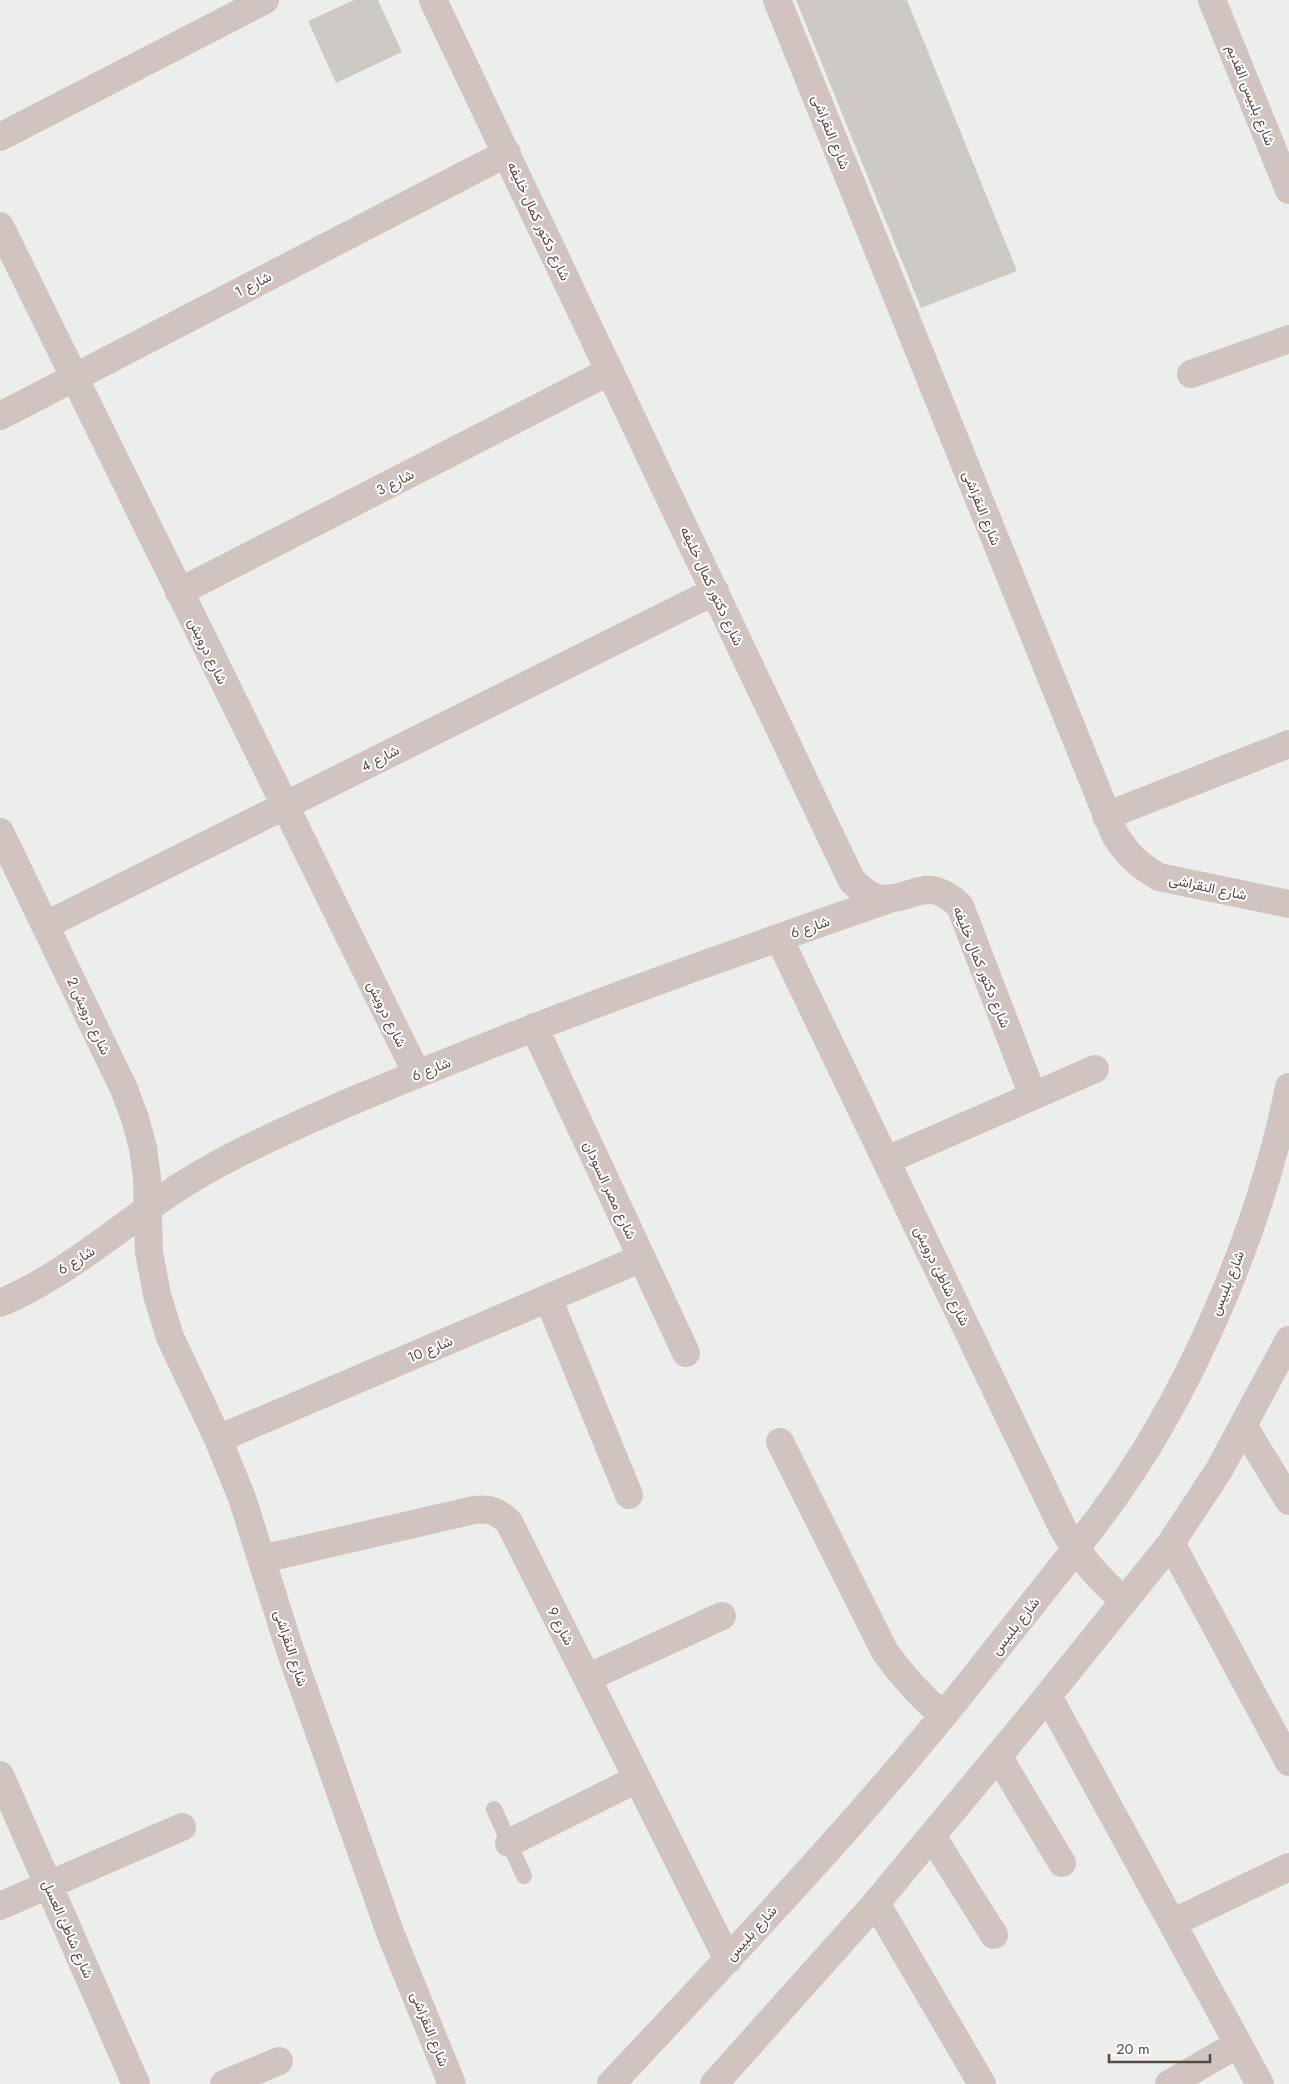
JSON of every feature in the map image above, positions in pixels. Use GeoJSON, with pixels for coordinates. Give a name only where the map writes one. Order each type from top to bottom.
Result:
{"type":"FeatureCollection","features":[{"type":"Feature","properties":{"kind":"street"},"geometry":{"type":"LineString","coordinates":[[0,137],[265,0]]}},
{"type":"Feature","properties":{"kind":"street","name":"شارع دكتور كمال خليفه"},"geometry":{"type":"LineString","coordinates":[[433,0],[852,881],[863,892],[877,898],[892,898],[913,892],[931,890],[942,893],[960,906],[1033,1096]]}},
{"type":"Feature","properties":{"kind":"street","name":"شارع النقراشى"},"geometry":{"type":"LineString","coordinates":[[777,0],[1115,835],[1126,852],[1141,867],[1160,877],[1289,904]]}},
{"type":"Feature","properties":{"kind":"street","name":"شارع بلبيس القديم"},"geometry":{"type":"LineString","coordinates":[[1212,0],[1289,190]]}},
{"type":"Feature","properties":{"kind":"street","name":"شارع 1"},"geometry":{"type":"LineString","coordinates":[[0,416],[507,153]]}},
{"type":"Feature","properties":{"kind":"street","name":"شارع درويش"},"geometry":{"type":"LineString","coordinates":[[0,226],[417,1074]]}},
{"type":"Feature","properties":{"kind":"street"},"geometry":{"type":"LineString","coordinates":[[1191,374],[1289,339]]}},
{"type":"Feature","properties":{"kind":"street","name":"شارع 3"},"geometry":{"type":"LineString","coordinates":[[179,592],[610,371]]}},
{"type":"Feature","properties":{"kind":"street","name":"شارع 4"},"geometry":{"type":"LineString","coordinates":[[46,925],[715,591]]}},
{"type":"Feature","properties":{"kind":"street"},"geometry":{"type":"LineString","coordinates":[[1106,816],[1289,744]]}},
{"type":"Feature","properties":{"kind":"street","name":"شارع درويش 2"},"geometry":{"type":"LineString","coordinates":[[0,832],[124,1089],[135,1118],[143,1148],[147,1178],[146,1209]]}},
{"type":"Feature","properties":{"kind":"street","name":"شارع 6"},"geometry":{"type":"LineString","coordinates":[[0,1303],[74,1262],[105,1242],[146,1209],[208,1169],[245,1150],[417,1074],[534,1027],[892,898]]}},
{"type":"Feature","properties":{"kind":"street","name":"شارع شاطئ درويش"},"geometry":{"type":"LineString","coordinates":[[779,938],[1062,1527],[1075,1550],[1092,1570],[1125,1601]]}},
{"type":"Feature","properties":{"kind":"street","name":"شارع مصر السودان"},"geometry":{"type":"LineString","coordinates":[[534,1027],[686,1353]]}},
{"type":"Feature","properties":{"kind":"street"},"geometry":{"type":"LineString","coordinates":[[887,1160],[1095,1069]]}},
{"type":"Feature","properties":{"kind":"street","name":"شارع بلبيس"},"geometry":{"type":"LineString","coordinates":[[610,2084],[728,1960],[943,1716],[1075,1550],[1119,1490],[1144,1451],[1198,1354],[1224,1295],[1258,1202],[1289,1087]]}},
{"type":"Feature","properties":{"kind":"street","name":"شارع النقراشى"},"geometry":{"type":"LineString","coordinates":[[146,1209],[149,1252],[157,1295],[170,1337],[218,1439],[242,1498],[290,1650],[391,1935],[452,2084]]}},
{"type":"Feature","properties":{"kind":"street","name":"شارع 10"},"geometry":{"type":"LineString","coordinates":[[218,1439],[642,1258]]}},
{"type":"Feature","properties":{"kind":"street"},"geometry":{"type":"LineString","coordinates":[[548,1298],[629,1495]]}},
{"type":"Feature","properties":{"kind":"street"},"geometry":{"type":"LineString","coordinates":[[714,2084],[876,1903],[1048,1696],[1171,1543],[1219,1470],[1244,1427],[1289,1340]]}},
{"type":"Feature","properties":{"kind":"street"},"geometry":{"type":"LineString","coordinates":[[1244,1427],[1289,1501]]}},
{"type":"Feature","properties":{"kind":"street"},"geometry":{"type":"LineString","coordinates":[[780,1442],[885,1652],[902,1675],[943,1716]]}},
{"type":"Feature","properties":{"kind":"street","name":"شارع 9"},"geometry":{"type":"LineString","coordinates":[[262,1559],[474,1510],[488,1508],[498,1512],[508,1522],[728,1960]]}},
{"type":"Feature","properties":{"kind":"street"},"geometry":{"type":"LineString","coordinates":[[1171,1543],[1289,1762]]}},
{"type":"Feature","properties":{"kind":"street"},"geometry":{"type":"LineString","coordinates":[[587,1678],[722,1616]]}},
{"type":"Feature","properties":{"kind":"street"},"geometry":{"type":"LineString","coordinates":[[1048,1696],[1260,2084]]}},
{"type":"Feature","properties":{"kind":"street"},"geometry":{"type":"LineString","coordinates":[[998,1756],[1062,1864]]}},
{"type":"Feature","properties":{"kind":"street","name":"شارع شاطئ العسل"},"geometry":{"type":"LineString","coordinates":[[0,1775],[136,2084]]}},
{"type":"Feature","properties":{"kind":"street"},"geometry":{"type":"LineString","coordinates":[[509,1843],[637,1778]]}},
{"type":"Feature","properties":{"kind":"street"},"geometry":{"type":"LineString","coordinates":[[0,1906],[182,1827]]}},
{"type":"Feature","properties":{"kind":"street"},"geometry":{"type":"LineString","coordinates":[[932,1836],[994,1935]]}},
{"type":"Feature","properties":{"kind":"street"},"geometry":{"type":"LineString","coordinates":[[1172,1923],[1289,1867]]}},
{"type":"Feature","properties":{"kind":"street"},"geometry":{"type":"LineString","coordinates":[[876,1903],[982,2084]]}},
{"type":"Feature","properties":{"kind":"street"},"geometry":{"type":"LineString","coordinates":[[1169,2084],[1238,2044]]}},
{"type":"Feature","properties":{"kind":"street"},"geometry":{"type":"LineString","coordinates":[[224,2084],[279,2061]]}},
{"type":"Feature","properties":{"kind":"lane"},"geometry":{"type":"LineString","coordinates":[[494,1809],[524,1876]]}},
{"type":"Feature","properties":{"kind":"building"},"geometry":{"type":"Polygon","coordinates":[[[354,0],[378,0],[402,52],[336,83],[308,21],[354,0]]]}},
{"type":"Feature","properties":{"kind":"building"},"geometry":{"type":"Polygon","coordinates":[[[796,0],[907,0],[1017,271],[921,308],[796,0]]]}}]}
